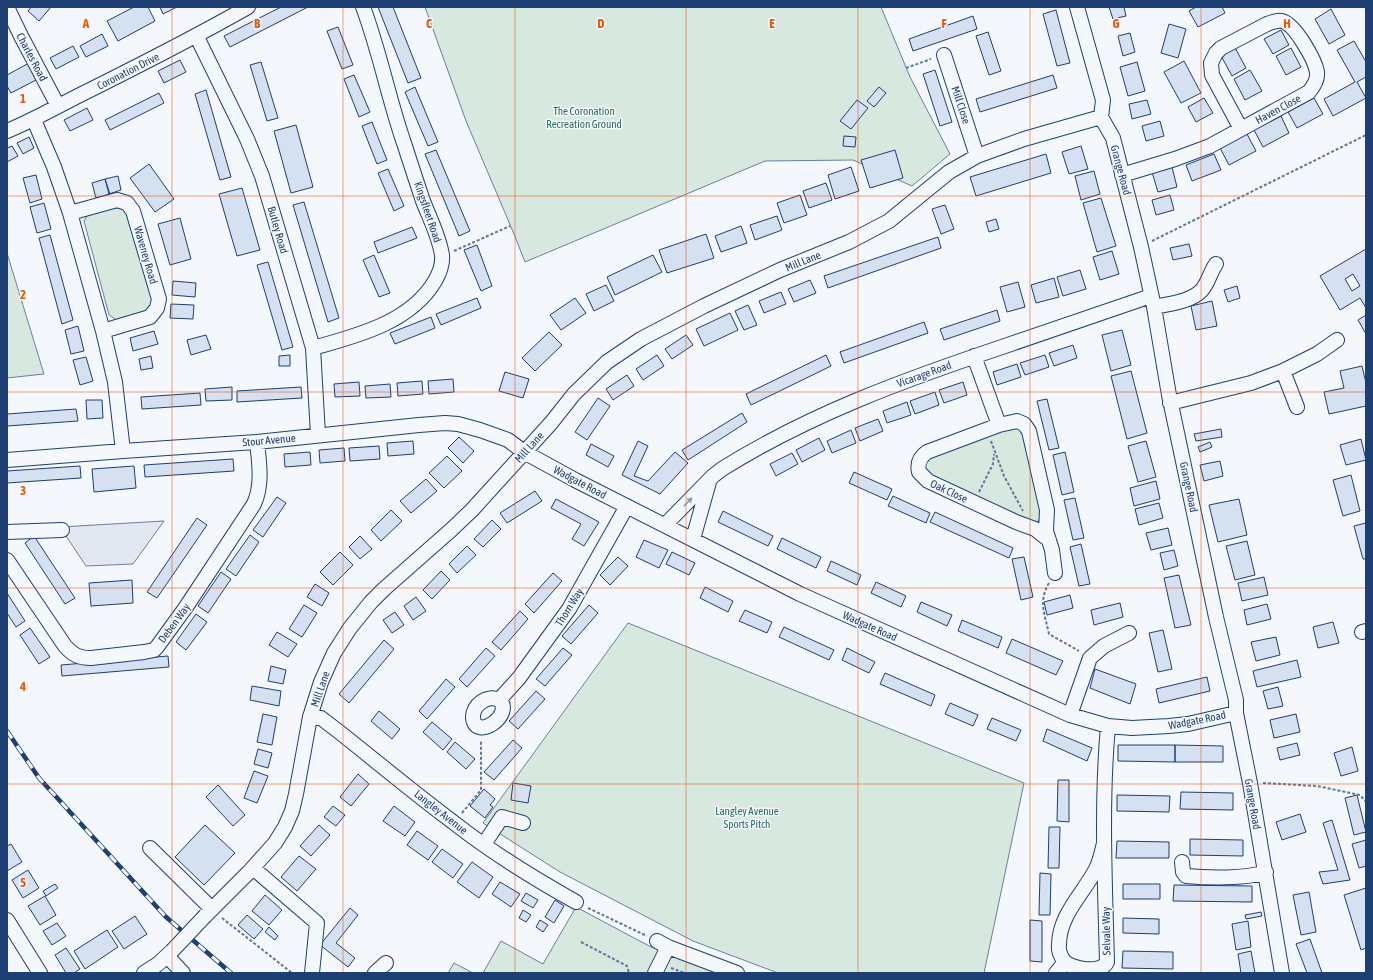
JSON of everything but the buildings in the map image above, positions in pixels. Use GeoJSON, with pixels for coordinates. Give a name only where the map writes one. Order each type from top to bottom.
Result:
{"type":"FeatureCollection","features":[{"type":"Feature","properties":{"kind":"street","name":"Charles Road"},"geometry":{"type":"LineString","coordinates":[[7,7],[58,106]]}},
{"type":"Feature","properties":{"kind":"street","name":"Coronation Drive"},"geometry":{"type":"LineString","coordinates":[[7,131],[34,120],[58,106],[197,36],[248,7]]}},
{"type":"Feature","properties":{"kind":"street","name":"Kingsfleet Road"},"geometry":{"type":"LineString","coordinates":[[313,348],[370,330],[388,322],[407,310],[423,297],[431,287],[441,267],[442,256],[437,234],[424,202],[403,141],[363,7]]}},
{"type":"Feature","properties":{"kind":"street"},"geometry":{"type":"LineString","coordinates":[[1077,7],[1103,100],[1101,117]]}},
{"type":"Feature","properties":{"kind":"street","name":"Haven Close"},"geometry":{"type":"LineString","coordinates":[[1122,175],[1194,153],[1210,146],[1242,129],[1309,92],[1315,83],[1317,72],[1299,34],[1294,28],[1284,21],[1267,24],[1221,48],[1211,63],[1212,75],[1242,129]]}},
{"type":"Feature","properties":{"kind":"street","name":"Butley Road"},"geometry":{"type":"LineString","coordinates":[[197,36],[247,139],[262,176],[313,348],[318,435]]}},
{"type":"Feature","properties":{"kind":"street","name":"Mill Close"},"geometry":{"type":"LineString","coordinates":[[944,55],[977,156]]}},
{"type":"Feature","properties":{"kind":"street","name":"Mill Lane"},"geometry":{"type":"LineString","coordinates":[[144,973],[170,954],[253,868],[278,838],[290,816],[299,781],[310,717],[321,682],[340,643],[359,616],[384,589],[464,518],[551,423],[574,394],[607,362],[641,339],[730,293],[780,270],[849,242],[889,221],[949,172],[977,156],[1024,139],[1101,117]]}},
{"type":"Feature","properties":{"kind":"street","name":"Grange Road"},"geometry":{"type":"LineString","coordinates":[[1101,117],[1113,138],[1141,247],[1170,403],[1216,617],[1236,700],[1236,713],[1266,872],[1282,973]]}},
{"type":"Feature","properties":{"kind":"street"},"geometry":{"type":"LineString","coordinates":[[34,120],[54,168],[70,213],[102,331],[115,382],[123,450]]}},
{"type":"Feature","properties":{"kind":"street","name":"Waveney Road"},"geometry":{"type":"LineString","coordinates":[[70,213],[117,200],[130,205],[137,220],[159,299],[157,308],[150,317],[102,331]]}},
{"type":"Feature","properties":{"kind":"street","name":"Vicarage Road"},"geometry":{"type":"LineString","coordinates":[[665,525],[710,480],[728,466],[812,419],[893,385],[974,356],[1152,302],[1184,300],[1202,290],[1216,264]]}},
{"type":"Feature","properties":{"kind":"street"},"geometry":{"type":"LineString","coordinates":[[1170,403],[1251,383],[1283,371],[1318,354],[1337,340]]}},
{"type":"Feature","properties":{"kind":"street"},"geometry":{"type":"LineString","coordinates":[[974,356],[993,427]]}},
{"type":"Feature","properties":{"kind":"street"},"geometry":{"type":"LineString","coordinates":[[1283,371],[1297,407]]}},
{"type":"Feature","properties":{"kind":"street","name":"Oak Close"},"geometry":{"type":"LineString","coordinates":[[1049,540],[1041,532],[928,481],[919,472],[919,463],[922,456],[927,452],[993,427],[1017,421],[1024,424],[1028,431],[1047,510],[1046,531],[1049,540],[1052,550],[1055,573]]}},
{"type":"Feature","properties":{"kind":"street","name":"Stour Avenue"},"geometry":{"type":"LineString","coordinates":[[7,460],[123,450],[257,442],[445,423],[458,424],[491,433],[508,440],[524,452]]}},
{"type":"Feature","properties":{"kind":"street","name":"Deben Way"},"geometry":{"type":"LineString","coordinates":[[7,560],[65,646],[72,654],[84,658],[91,658],[154,650],[164,639],[182,613],[254,504],[258,494],[259,483],[257,442]]}},
{"type":"Feature","properties":{"kind":"street","name":"Wadgate Road"},"geometry":{"type":"LineString","coordinates":[[524,452],[800,594],[1070,715],[1108,726],[1132,728],[1188,724],[1236,713]]}},
{"type":"Feature","properties":{"kind":"street"},"geometry":{"type":"LineString","coordinates":[[693,539],[710,480]]}},
{"type":"Feature","properties":{"kind":"street","name":"Thorn Way"},"geometry":{"type":"LineString","coordinates":[[499,700],[519,678],[569,609],[627,506]]}},
{"type":"Feature","properties":{"kind":"street"},"geometry":{"type":"LineString","coordinates":[[7,532],[62,530]]}},
{"type":"Feature","properties":{"kind":"street"},"geometry":{"type":"LineString","coordinates":[[1070,715],[1090,658],[1104,646],[1129,633]]}},
{"type":"Feature","properties":{"kind":"street"},"geometry":{"type":"LineString","coordinates":[[492,698],[499,700],[502,704],[501,714],[489,727],[482,727],[478,725],[474,720],[475,709],[486,699],[492,698]]}},
{"type":"Feature","properties":{"kind":"street","name":"Langley Avenue"},"geometry":{"type":"LineString","coordinates":[[310,717],[321,718],[453,823],[536,879],[576,902]]}},
{"type":"Feature","properties":{"kind":"street","name":"Selvale Way"},"geometry":{"type":"LineString","coordinates":[[1104,843],[1097,868],[1074,902],[1063,925],[1058,946],[1065,962],[1079,968],[1093,969],[1103,966],[1107,962],[1104,843],[1108,726]]}},
{"type":"Feature","properties":{"kind":"street"},"geometry":{"type":"LineString","coordinates":[[484,844],[502,817],[523,823]]}},
{"type":"Feature","properties":{"kind":"street"},"geometry":{"type":"LineString","coordinates":[[150,848],[209,913]]}},
{"type":"Feature","properties":{"kind":"street"},"geometry":{"type":"LineString","coordinates":[[1182,862],[1183,872],[1186,876],[1214,877],[1257,875],[1266,872]]}},
{"type":"Feature","properties":{"kind":"street"},"geometry":{"type":"LineString","coordinates":[[253,868],[317,923],[312,973]]}},
{"type":"Feature","properties":{"kind":"street"},"geometry":{"type":"LineString","coordinates":[[7,920],[40,973]]}},
{"type":"Feature","properties":{"kind":"street"},"geometry":{"type":"LineString","coordinates":[[655,973],[662,944],[737,973]]}},
{"type":"Feature","properties":{"kind":"street"},"geometry":{"type":"LineString","coordinates":[[170,954],[183,973]]}},
{"type":"Feature","properties":{"kind":"street"},"geometry":{"type":"LineString","coordinates":[[1056,973],[1065,962]]}},
{"type":"Feature","properties":{"kind":"path"},"geometry":{"type":"LineString","coordinates":[[906,68],[944,55]]}},
{"type":"Feature","properties":{"kind":"path"},"geometry":{"type":"LineString","coordinates":[[1141,247],[1366,135]]}},
{"type":"Feature","properties":{"kind":"path"},"geometry":{"type":"LineString","coordinates":[[442,256],[510,226]]}},
{"type":"Feature","properties":{"kind":"path"},"geometry":{"type":"LineString","coordinates":[[974,502],[993,464],[993,427]]}},
{"type":"Feature","properties":{"kind":"path"},"geometry":{"type":"LineString","coordinates":[[994,452],[1004,476],[1019,501],[1030,527]]}},
{"type":"Feature","properties":{"kind":"path"},"geometry":{"type":"LineString","coordinates":[[1055,573],[1043,598],[1043,608],[1049,634],[1090,658]]}},
{"type":"Feature","properties":{"kind":"path"},"geometry":{"type":"LineString","coordinates":[[453,823],[481,790],[482,727]]}},
{"type":"Feature","properties":{"kind":"path"},"geometry":{"type":"LineString","coordinates":[[1250,783],[1317,786],[1360,795],[1366,802]]}},
{"type":"Feature","properties":{"kind":"path"},"geometry":{"type":"LineString","coordinates":[[576,902],[662,944]]}},
{"type":"Feature","properties":{"kind":"path"},"geometry":{"type":"LineString","coordinates":[[209,913],[292,973]]}},
{"type":"Feature","properties":{"kind":"path"},"geometry":{"type":"LineString","coordinates":[[582,942],[627,966],[629,973]]}},
{"type":"Feature","properties":{"kind":"green space","name":"The Coronation Recreation Ground"},"geometry":{"type":"Polygon","coordinates":[[[425,7],[881,7],[910,77],[950,154],[912,186],[853,160],[765,161],[525,262],[466,121],[425,7]]]}},
{"type":"Feature","properties":{"kind":"green space"},"geometry":{"type":"Polygon","coordinates":[[[117,205],[130,213],[153,295],[152,305],[145,314],[118,321],[109,315],[84,221],[90,211],[117,205]]]}},
{"type":"Feature","properties":{"kind":"green space"},"geometry":{"type":"Polygon","coordinates":[[[7,253],[44,374],[7,378],[7,253]]]}},
{"type":"Feature","properties":{"kind":"green space"},"geometry":{"type":"Polygon","coordinates":[[[1011,424],[1021,426],[1043,512],[1038,521],[1033,524],[925,475],[924,460],[1011,424]]]}},
{"type":"Feature","properties":{"kind":"green space","name":"Langley Avenue Sports Pitch"},"geometry":{"type":"Polygon","coordinates":[[[628,623],[1024,783],[984,973],[778,973],[693,941],[560,872],[483,823],[628,623]]]}},
{"type":"Feature","properties":{"kind":"green space"},"geometry":{"type":"Polygon","coordinates":[[[576,907],[651,947],[720,973],[483,973],[501,941],[543,964],[576,907]]]}},
{"type":"Feature","properties":{"kind":"green space"},"geometry":{"type":"Polygon","coordinates":[[[454,963],[473,973],[448,973],[454,963]]]}},
{"type":"Feature","properties":{"kind":"shaded area"},"geometry":{"type":"Polygon","coordinates":[[[164,521],[133,564],[86,566],[60,527],[164,521]]]}},
{"type":"Feature","properties":{"kind":"railway"},"geometry":{"type":"LineString","coordinates":[[7,731],[39,778],[166,917],[231,973]]}}]}
